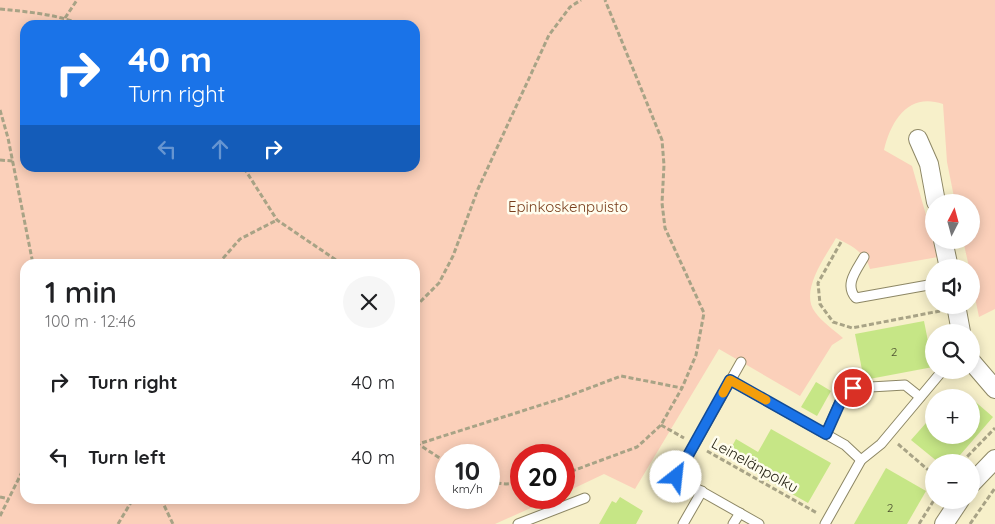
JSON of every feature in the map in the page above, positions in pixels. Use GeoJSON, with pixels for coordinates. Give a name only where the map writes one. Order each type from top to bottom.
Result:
{"type":"FeatureCollection","features":[{"type":"Feature","properties":{"kind":"street"},"geometry":{"type":"LineString","coordinates":[[918,139],[929,164],[935,194]]}},
{"type":"Feature","properties":{"kind":"street"},"geometry":{"type":"LineString","coordinates":[[980,372],[995,389]]}},
{"type":"Feature","properties":{"kind":"street"},"geometry":{"type":"LineString","coordinates":[[980,475],[995,459]]}},
{"type":"Feature","properties":{"kind":"street"},"geometry":{"type":"LineString","coordinates":[[944,524],[954,509]]}},
{"type":"Feature","properties":{"kind":"lane"},"geometry":{"type":"LineString","coordinates":[[864,258],[850,285],[850,291],[856,298],[925,286]]}},
{"type":"Feature","properties":{"kind":"lane"},"geometry":{"type":"LineString","coordinates":[[740,362],[676,477],[759,524]]}},
{"type":"Feature","properties":{"kind":"lane"},"geometry":{"type":"LineString","coordinates":[[826,521],[861,460],[888,435],[935,379]]}},
{"type":"Feature","properties":{"kind":"lane"},"geometry":{"type":"LineString","coordinates":[[730,380],[845,445],[861,460]]}},
{"type":"Feature","properties":{"kind":"lane"},"geometry":{"type":"LineString","coordinates":[[826,434],[843,396],[853,388],[905,385],[920,397]]}},
{"type":"Feature","properties":{"kind":"lane"},"geometry":{"type":"LineString","coordinates":[[683,524],[702,491]]}},
{"type":"Feature","properties":{"kind":"lane"},"geometry":{"type":"LineString","coordinates":[[518,524],[585,498]]}},
{"type":"Feature","properties":{"kind":"lane"},"geometry":{"type":"LineString","coordinates":[[733,524],[740,513]]}},
{"type":"Feature","properties":{"kind":"path"},"geometry":{"type":"LineString","coordinates":[[65,18],[77,0]]}},
{"type":"Feature","properties":{"kind":"path"},"geometry":{"type":"LineString","coordinates":[[420,302],[439,283],[453,256],[478,189],[550,35],[570,7],[580,0]]}},
{"type":"Feature","properties":{"kind":"path"},"geometry":{"type":"LineString","coordinates":[[575,470],[637,447],[661,425],[682,388],[696,355],[704,314],[665,228],[662,203],[664,165],[662,140],[605,0]]}},
{"type":"Feature","properties":{"kind":"path"},"geometry":{"type":"LineString","coordinates":[[0,9],[41,13],[70,20]]}},
{"type":"Feature","properties":{"kind":"path"},"geometry":{"type":"LineString","coordinates":[[0,110],[13,161],[32,259]]}},
{"type":"Feature","properties":{"kind":"path"},"geometry":{"type":"LineString","coordinates":[[0,160],[13,161]]}},
{"type":"Feature","properties":{"kind":"path"},"geometry":{"type":"LineString","coordinates":[[247,172],[277,220],[335,259]]}},
{"type":"Feature","properties":{"kind":"path"},"geometry":{"type":"LineString","coordinates":[[222,259],[240,239],[277,220]]}},
{"type":"Feature","properties":{"kind":"path"},"geometry":{"type":"LineString","coordinates":[[420,443],[563,398],[621,376],[682,388]]}},
{"type":"Feature","properties":{"kind":"path","name":"Leinelänpolku"},"geometry":{"type":"LineString","coordinates":[[661,425],[826,521]]}},
{"type":"Feature","properties":{"kind":"path"},"geometry":{"type":"LineString","coordinates":[[970,454],[995,429]]}},
{"type":"Feature","properties":{"kind":"path"},"geometry":{"type":"LineString","coordinates":[[888,435],[925,467]]}},
{"type":"Feature","properties":{"kind":"path"},"geometry":{"type":"LineString","coordinates":[[420,446],[435,455]]}},
{"type":"Feature","properties":{"kind":"path"},"geometry":{"type":"LineString","coordinates":[[0,516],[20,476]]}},
{"type":"Feature","properties":{"kind":"path"},"geometry":{"type":"LineString","coordinates":[[970,524],[995,488]]}},
{"type":"Feature","properties":{"kind":"path"},"geometry":{"type":"LineString","coordinates":[[0,497],[9,499]]}},
{"type":"Feature","properties":{"kind":"path"},"geometry":{"type":"LineString","coordinates":[[118,524],[130,504]]}},
{"type":"Feature","properties":{"kind":"path"},"geometry":{"type":"LineString","coordinates":[[163,504],[173,524]]}},
{"type":"Feature","properties":{"kind":"path"},"geometry":{"type":"LineString","coordinates":[[919,524],[928,509]]}},
{"type":"Feature","properties":{"kind":"green space","name":"Epinkoskenpuisto"},"geometry":{"type":"Polygon","coordinates":[[[0,0],[995,0],[995,309],[979,317],[980,259],[967,259],[965,249],[980,249],[980,194],[953,194],[947,162],[943,104],[931,101],[911,105],[903,111],[891,128],[884,150],[912,166],[925,212],[925,249],[936,249],[938,257],[870,269],[861,254],[836,238],[816,274],[810,294],[811,304],[815,312],[843,338],[832,345],[800,396],[719,349],[635,489],[604,474],[575,488],[575,444],[510,444],[510,509],[528,509],[495,524],[0,524],[0,0]]]}},
{"type":"Feature","properties":{"kind":"building"},"geometry":{"type":"Polygon","coordinates":[[[924,321],[925,369],[864,380],[855,334],[924,321]]]}},
{"type":"Feature","properties":{"kind":"building"},"geometry":{"type":"Polygon","coordinates":[[[816,382],[831,391],[817,416],[801,407],[816,382]]]}},
{"type":"Feature","properties":{"kind":"building"},"geometry":{"type":"Polygon","coordinates":[[[980,406],[993,417],[980,432],[980,406]]]}},
{"type":"Feature","properties":{"kind":"building"},"geometry":{"type":"Polygon","coordinates":[[[925,424],[925,444],[970,444],[961,454],[928,454],[911,440],[925,424]]]}},
{"type":"Feature","properties":{"kind":"building"},"geometry":{"type":"Polygon","coordinates":[[[771,429],[831,463],[808,503],[748,469],[751,465],[729,452],[736,439],[758,452],[771,429]]]}},
{"type":"Feature","properties":{"kind":"building"},"geometry":{"type":"Polygon","coordinates":[[[886,468],[925,490],[907,524],[854,524],[886,468]]]}},
{"type":"Feature","properties":{"kind":"building"},"geometry":{"type":"Polygon","coordinates":[[[620,497],[643,511],[636,524],[599,524],[612,501],[616,503],[620,497]]]}},
{"type":"Feature","properties":{"kind":"slow traffic"},"geometry":{"type":"LineString","coordinates":[[723,393],[730,380],[766,400]]}},
{"type":"Feature","properties":{"kind":"route"},"geometry":{"type":"LineString","coordinates":[[676,477],[730,380],[826,434],[843,396],[853,388]]}}]}
